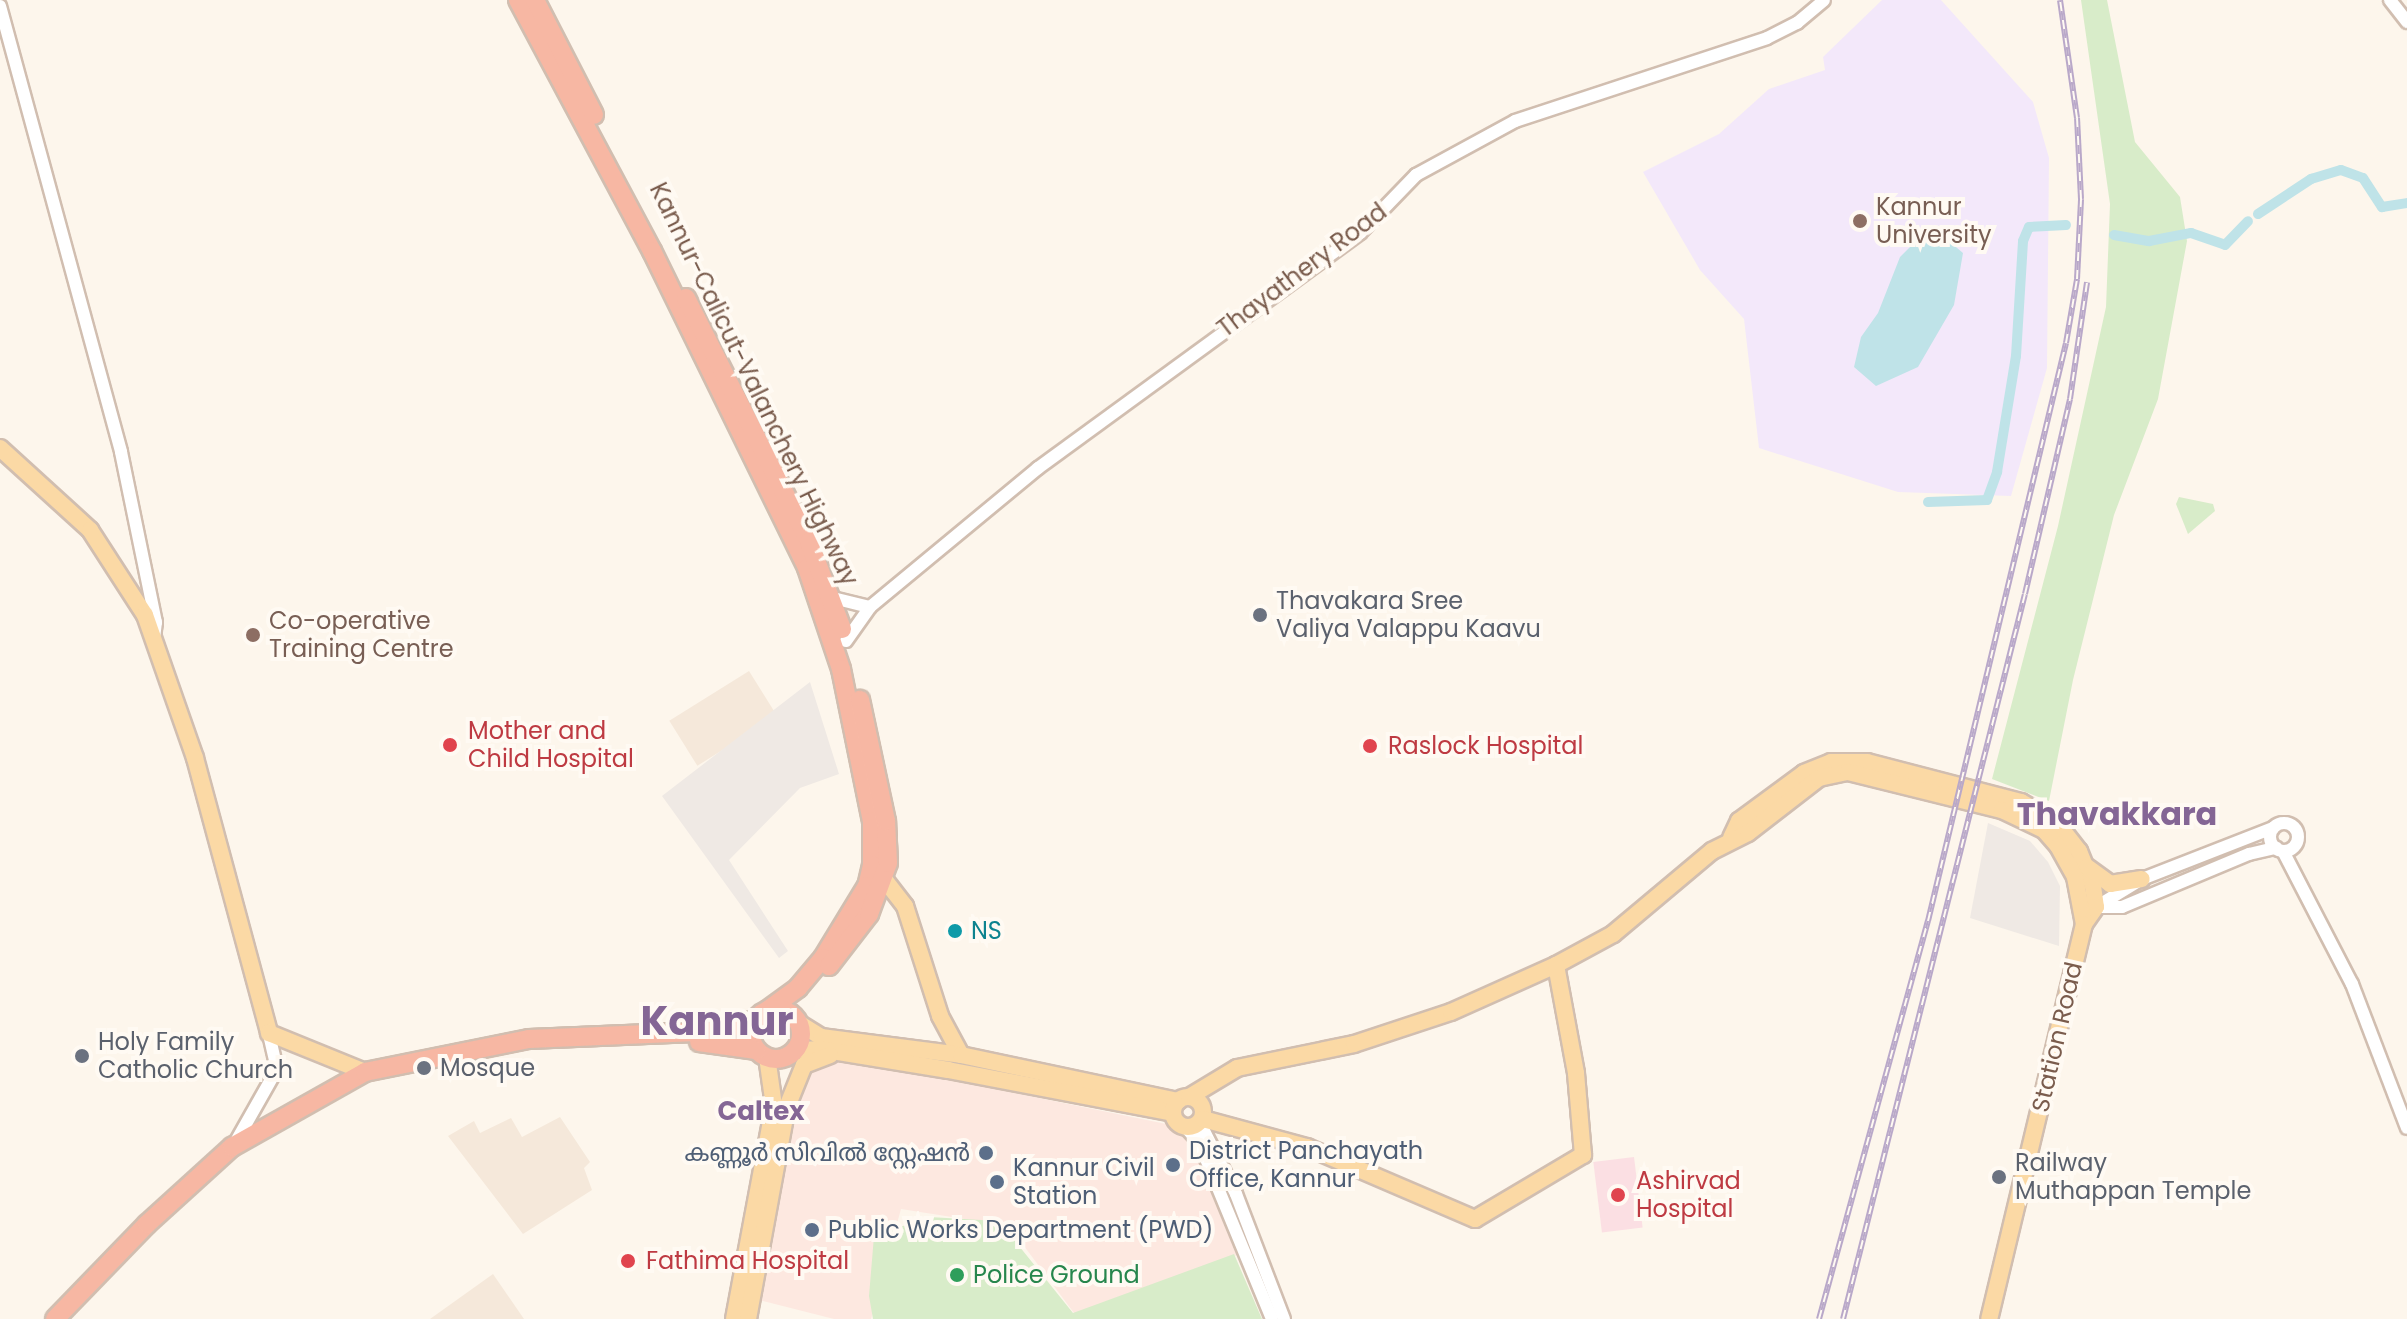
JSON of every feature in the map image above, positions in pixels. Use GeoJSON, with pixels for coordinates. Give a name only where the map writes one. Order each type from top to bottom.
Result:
{"type":"FeatureCollection","features":[{"type":"Feature","properties":{"kind":"highway","name":"Kannur-Calicut-Valanchery Highway"},"geometry":{"type":"LineString","coordinates":[[518,0],[652,251],[846,641],[886,821],[885,879],[853,940],[803,992],[795,1019]]}},
{"type":"Feature","properties":{"kind":"highway","name":"Kannur-Calicut-Valanchery Highway"},"geometry":{"type":"LineString","coordinates":[[535,0],[716,351],[826,599],[863,770],[872,865],[867,886],[837,938],[804,980],[762,1014]]}},
{"type":"Feature","properties":{"kind":"highway"},"geometry":{"type":"LineString","coordinates":[[754,1051],[751,1034],[762,1014]]}},
{"type":"Feature","properties":{"kind":"highway"},"geometry":{"type":"LineString","coordinates":[[55,1319],[147,1224],[232,1147],[376,1072],[531,1049],[693,1038],[762,1014],[795,1019],[800,1036],[794,1052],[754,1051],[693,1038]]}},
{"type":"Feature","properties":{"kind":"highway"},"geometry":{"type":"LineString","coordinates":[[69,1319],[233,1160],[376,1072]]}},
{"type":"Feature","properties":{"kind":"main road"},"geometry":{"type":"LineString","coordinates":[[0,448],[90,530],[154,638],[195,758],[269,1033],[376,1072]]}},
{"type":"Feature","properties":{"kind":"main road"},"geometry":{"type":"LineString","coordinates":[[1180,1104],[1237,1068],[1354,1044],[1451,1012],[1556,965],[1630,922],[1731,838],[1739,821],[1804,773],[1831,762],[1867,762],[2041,811],[2057,823],[2086,866],[2110,884],[2142,879]]}},
{"type":"Feature","properties":{"kind":"main road","name":"Station Road"},"geometry":{"type":"LineString","coordinates":[[1731,838],[1748,833],[1805,785],[1829,775],[1848,772],[1979,805],[2044,830],[2075,877],[2087,913],[1989,1319]]}},
{"type":"Feature","properties":{"kind":"main road"},"geometry":{"type":"LineString","coordinates":[[872,865],[905,906],[940,1016],[961,1055]]}},
{"type":"Feature","properties":{"kind":"main road"},"geometry":{"type":"LineString","coordinates":[[2086,866],[2087,913]]}},
{"type":"Feature","properties":{"kind":"main road"},"geometry":{"type":"LineString","coordinates":[[795,1019],[821,1037],[961,1055],[1180,1104],[1196,1123],[1307,1147],[1475,1219],[1583,1155],[1576,1073],[1556,965]]}},
{"type":"Feature","properties":{"kind":"main road"},"geometry":{"type":"LineString","coordinates":[[754,1051],[780,1106]]}},
{"type":"Feature","properties":{"kind":"main road"},"geometry":{"type":"LineString","coordinates":[[754,1051],[780,1106]]}},
{"type":"Feature","properties":{"kind":"main road"},"geometry":{"type":"LineString","coordinates":[[734,1319],[794,1052],[839,1053],[1202,1106],[1196,1123]]}},
{"type":"Feature","properties":{"kind":"main road"},"geometry":{"type":"LineString","coordinates":[[748,1319],[780,1106],[804,1065],[818,1056],[839,1053]]}},
{"type":"Feature","properties":{"kind":"street","name":"Thayathery Road"},"geometry":{"type":"LineString","coordinates":[[846,641],[870,607],[1099,421],[1360,233],[1416,175],[1515,121],[1767,38],[1824,0]]}},
{"type":"Feature","properties":{"kind":"street"},"geometry":{"type":"LineString","coordinates":[[2390,0],[2407,22]]}},
{"type":"Feature","properties":{"kind":"street"},"geometry":{"type":"LineString","coordinates":[[0,6],[121,452],[156,622],[154,638]]}},
{"type":"Feature","properties":{"kind":"street"},"geometry":{"type":"LineString","coordinates":[[826,599],[870,607]]}},
{"type":"Feature","properties":{"kind":"street"},"geometry":{"type":"LineString","coordinates":[[2290,825],[2296,831],[2285,848],[2249,854],[2122,907],[2087,913],[2142,879],[2273,828],[2290,825]]}},
{"type":"Feature","properties":{"kind":"street"},"geometry":{"type":"LineString","coordinates":[[2273,828],[2271,841],[2285,848],[2352,984],[2407,1128]]}},
{"type":"Feature","properties":{"kind":"street"},"geometry":{"type":"LineString","coordinates":[[232,1147],[277,1069],[269,1033]]}},
{"type":"Feature","properties":{"kind":"street"},"geometry":{"type":"LineString","coordinates":[[1196,1123],[1199,1142],[1272,1319]]}},
{"type":"Feature","properties":{"kind":"street"},"geometry":{"type":"LineString","coordinates":[[1196,1123],[1236,1194],[1284,1319]]}},
{"type":"Feature","properties":{"kind":"shaded area","name":"Kannur University"},"geometry":{"type":"Polygon","coordinates":[[[1882,0],[1941,0],[2033,102],[2049,158],[2047,368],[2011,496],[1898,492],[1759,448],[1744,319],[1700,270],[1643,172],[1719,134],[1769,89],[1825,70],[1823,57],[1882,0]]]}},
{"type":"Feature","properties":{"kind":"shaded area"},"geometry":{"type":"Polygon","coordinates":[[[749,671],[777,716],[697,766],[669,721],[749,671]]]}},
{"type":"Feature","properties":{"kind":"shaded area"},"geometry":{"type":"Polygon","coordinates":[[[810,682],[839,774],[800,788],[729,860],[788,951],[779,958],[662,796],[810,682]]]}},
{"type":"Feature","properties":{"kind":"shaded area"},"geometry":{"type":"Polygon","coordinates":[[[1988,823],[2030,841],[2048,862],[2060,886],[2059,946],[1970,918],[1988,823]]]}},
{"type":"Feature","properties":{"kind":"shaded area","name":"Kannur Civil Station"},"geometry":{"type":"Polygon","coordinates":[[[845,1058],[1176,1126],[1202,1156],[1237,1255],[1077,1317],[1009,1226],[901,1209],[871,1319],[834,1319],[759,1300],[804,1076],[818,1062],[845,1058]]]}},
{"type":"Feature","properties":{"kind":"shaded area"},"geometry":{"type":"Polygon","coordinates":[[[560,1117],[590,1162],[584,1168],[592,1190],[523,1234],[448,1136],[474,1121],[480,1133],[511,1118],[522,1137],[560,1117]]]}},
{"type":"Feature","properties":{"kind":"shaded area","name":"Ashirvad Hospital"},"geometry":{"type":"Polygon","coordinates":[[[1634,1157],[1643,1227],[1602,1232],[1593,1162],[1634,1157]]]}},
{"type":"Feature","properties":{"kind":"shaded area"},"geometry":{"type":"Polygon","coordinates":[[[493,1274],[524,1319],[430,1319],[493,1274]]]}},
{"type":"Feature","properties":{"kind":"green space"},"geometry":{"type":"Polygon","coordinates":[[[2081,0],[2107,0],[2135,142],[2180,197],[2187,241],[2158,399],[2114,515],[2073,680],[2049,801],[1992,779],[2058,526],[2106,307],[2110,204],[2081,0]]]}},
{"type":"Feature","properties":{"kind":"green space"},"geometry":{"type":"Polygon","coordinates":[[[2179,497],[2213,504],[2215,511],[2188,534],[2176,504],[2179,497]]]}},
{"type":"Feature","properties":{"kind":"green space","name":"Police Ground"},"geometry":{"type":"Polygon","coordinates":[[[929,1217],[999,1221],[1073,1313],[1234,1254],[1262,1319],[873,1319],[869,1296],[874,1236],[929,1217]]]}},
{"type":"Feature","properties":{"kind":"water"},"geometry":{"type":"Polygon","coordinates":[[[1932,239],[1950,242],[1963,253],[1954,305],[1918,367],[1876,386],[1854,367],[1861,337],[1878,313],[1900,257],[1914,243],[1932,239]]]}},
{"type":"Feature","properties":{"kind":"waterway"},"geometry":{"type":"LineString","coordinates":[[2258,214],[2311,179],[2341,170],[2363,178],[2382,207],[2407,203]]}},
{"type":"Feature","properties":{"kind":"waterway"},"geometry":{"type":"LineString","coordinates":[[2114,235],[2149,241],[2191,233],[2225,245],[2248,221]]}},
{"type":"Feature","properties":{"kind":"waterway"},"geometry":{"type":"LineString","coordinates":[[1928,502],[1987,500],[1997,472],[2016,356],[2023,241],[2029,227],[2066,225]]}},
{"type":"Feature","properties":{"kind":"railway"},"geometry":{"type":"LineString","coordinates":[[1819,1319],[1928,921],[2066,343],[2077,279],[2081,199],[2077,118],[2060,0]]}},
{"type":"Feature","properties":{"kind":"railway"},"geometry":{"type":"LineString","coordinates":[[1843,1319],[2025,594],[2070,399],[2087,282]]}},
{"type":"Feature","properties":{"kind":"place","name":"Kannur University"},"geometry":{"type":"Point","coordinates":[1860,221]}},
{"type":"Feature","properties":{"kind":"place","name":"Thavakara Sree Valiya Valappu Kaavu"},"geometry":{"type":"Point","coordinates":[1260,615]}},
{"type":"Feature","properties":{"kind":"place","name":"Co-operative Training Centre"},"geometry":{"type":"Point","coordinates":[253,635]}},
{"type":"Feature","properties":{"kind":"place","name":"Mother and Child Hospital"},"geometry":{"type":"Point","coordinates":[450,745]}},
{"type":"Feature","properties":{"kind":"place","name":"Raslock Hospital"},"geometry":{"type":"Point","coordinates":[1370,746]}},
{"type":"Feature","properties":{"kind":"place","name":"NS"},"geometry":{"type":"Point","coordinates":[955,931]}},
{"type":"Feature","properties":{"kind":"place","name":"Holy Family Catholic Church"},"geometry":{"type":"Point","coordinates":[82,1056]}},
{"type":"Feature","properties":{"kind":"place","name":"Mosque"},"geometry":{"type":"Point","coordinates":[424,1068]}},
{"type":"Feature","properties":{"kind":"place","name":"കണ്ണൂർ സിവിൽ സ്റ്റേഷൻ"},"geometry":{"type":"Point","coordinates":[986,1153]}},
{"type":"Feature","properties":{"kind":"place","name":"District Panchayath Office, Kannur"},"geometry":{"type":"Point","coordinates":[1173,1165]}},
{"type":"Feature","properties":{"kind":"place","name":"Railway Muthappan Temple"},"geometry":{"type":"Point","coordinates":[1999,1177]}},
{"type":"Feature","properties":{"kind":"place","name":"Kannur Civil Station"},"geometry":{"type":"Point","coordinates":[997,1182]}},
{"type":"Feature","properties":{"kind":"place","name":"Ashirvad Hospital"},"geometry":{"type":"Point","coordinates":[1618,1195]}},
{"type":"Feature","properties":{"kind":"place","name":"Public Works Department (PWD)"},"geometry":{"type":"Point","coordinates":[812,1230]}},
{"type":"Feature","properties":{"kind":"place","name":"Fathima Hospital"},"geometry":{"type":"Point","coordinates":[628,1261]}},
{"type":"Feature","properties":{"kind":"place","name":"Police Ground"},"geometry":{"type":"Point","coordinates":[957,1275]}},
{"type":"Feature","properties":{"kind":"district","name":"Thavakkara"},"geometry":{"type":"Point","coordinates":[2117,814]}},
{"type":"Feature","properties":{"kind":"district","name":"Kannur"},"geometry":{"type":"Point","coordinates":[717,1021]}},
{"type":"Feature","properties":{"kind":"district","name":"Caltex"},"geometry":{"type":"Point","coordinates":[761,1112]}}]}
